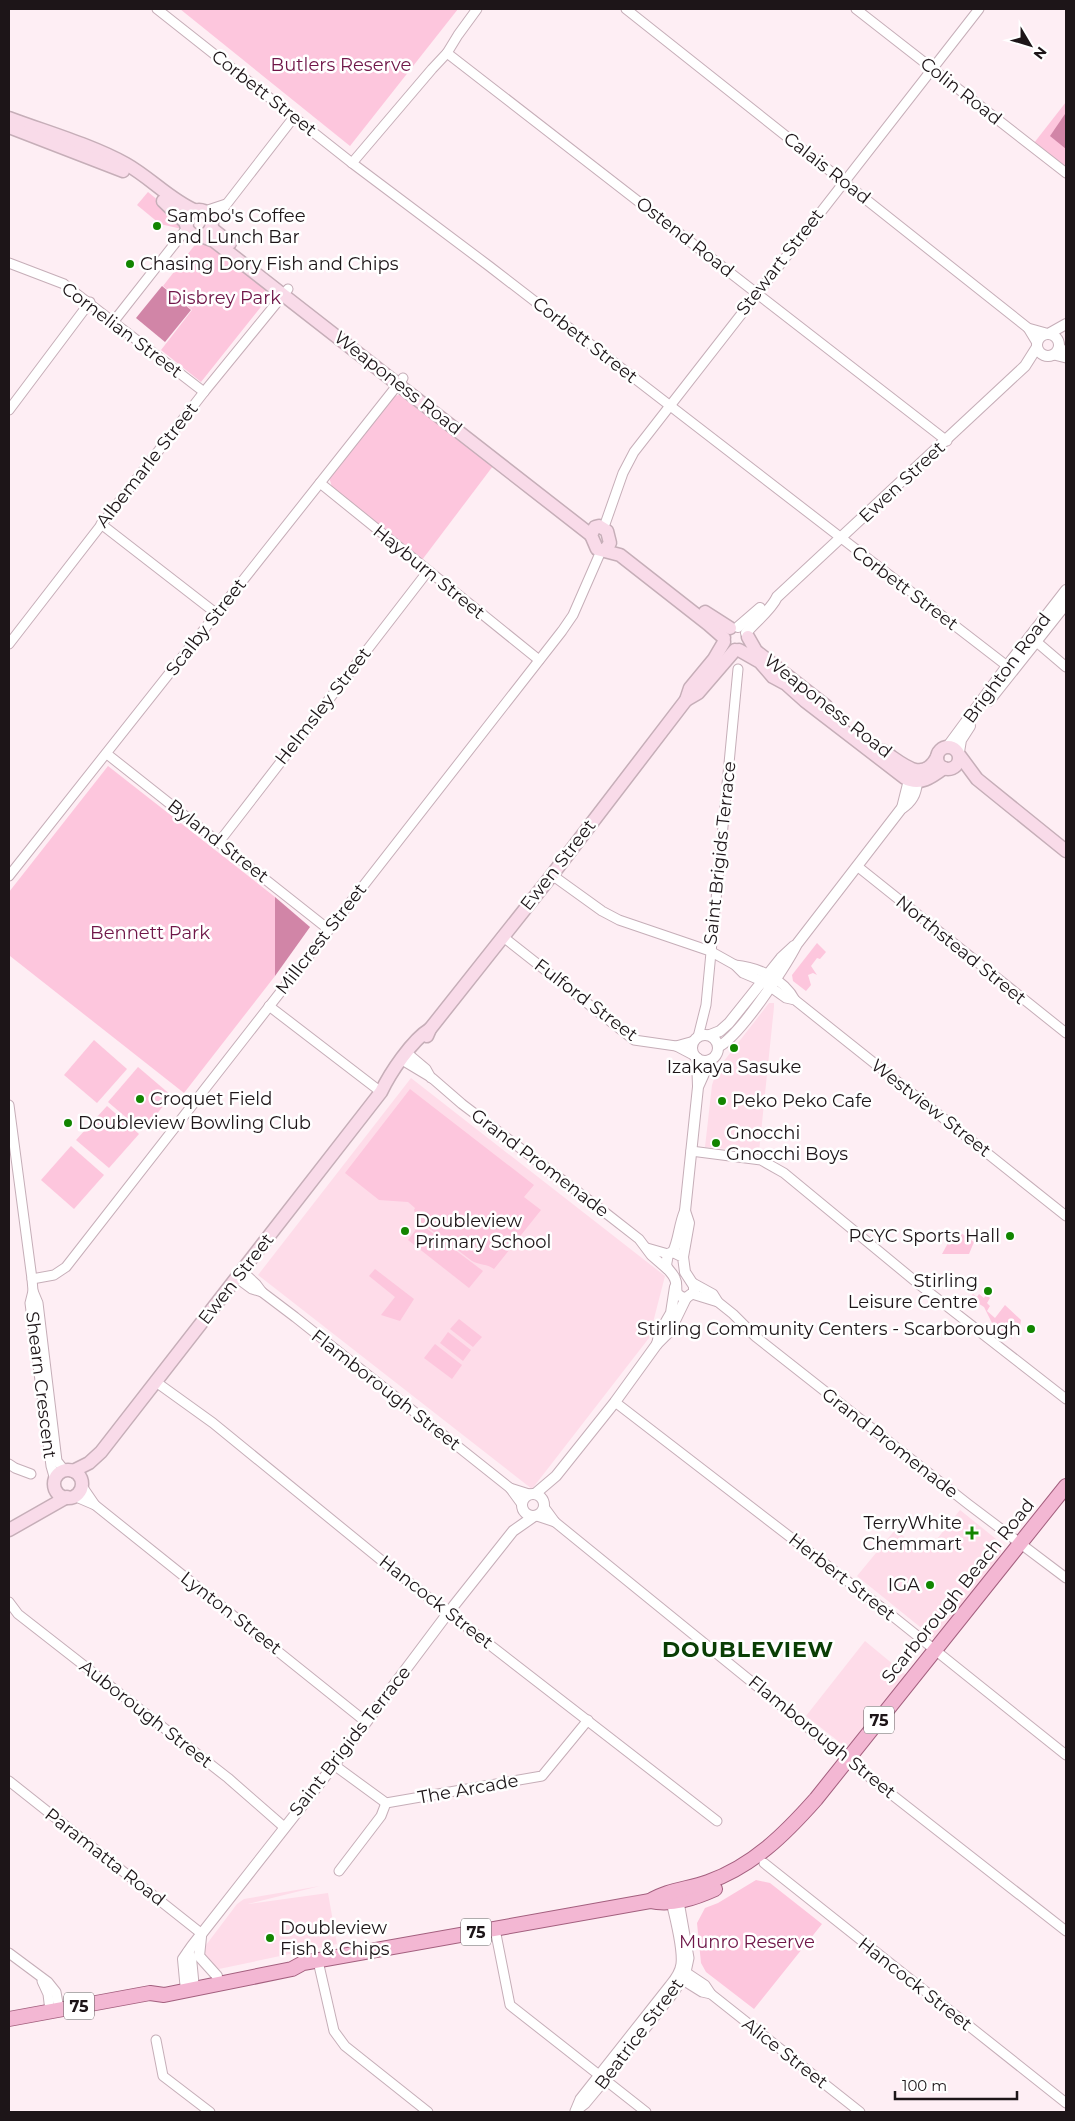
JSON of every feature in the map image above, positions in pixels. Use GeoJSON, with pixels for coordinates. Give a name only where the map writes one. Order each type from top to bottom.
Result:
{"type":"FeatureCollection","features":[{"type":"Feature","properties":{"kind":"main road"},"geometry":{"type":"LineString","coordinates":[[9,118],[126,164],[179,203],[200,211]]}},
{"type":"Feature","properties":{"kind":"main road","name":"Weaponess Road"},"geometry":{"type":"LineString","coordinates":[[9,127],[123,171],[175,211],[192,230],[214,241],[286,292],[600,539],[735,634],[914,778]]}},
{"type":"Feature","properties":{"kind":"main road"},"geometry":{"type":"LineString","coordinates":[[200,211],[189,216],[192,230],[209,232],[212,225]]}},
{"type":"Feature","properties":{"kind":"main road","name":"Weaponess Road"},"geometry":{"type":"LineString","coordinates":[[200,211],[209,215],[212,225],[286,292]]}},
{"type":"Feature","properties":{"kind":"main road","name":"Weaponess Road"},"geometry":{"type":"LineString","coordinates":[[735,634],[729,648],[760,662],[773,677],[786,684],[805,701],[914,778]]}},
{"type":"Feature","properties":{"kind":"main road","name":"Ewen Street"},"geometry":{"type":"LineString","coordinates":[[48,1509],[68,1479],[101,1452],[156,1382],[381,1092],[387,1080],[407,1058],[421,1034],[430,1029],[552,875],[686,700],[690,688],[735,634],[745,645],[737,650],[698,693],[686,700]]}},
{"type":"Feature","properties":{"kind":"main road"},"geometry":{"type":"LineString","coordinates":[[914,778],[933,764],[941,748],[956,751],[977,779],[1066,851]]}},
{"type":"Feature","properties":{"kind":"main road"},"geometry":{"type":"LineString","coordinates":[[914,778],[926,781],[958,763],[956,751]]}},
{"type":"Feature","properties":{"kind":"main road"},"geometry":{"type":"LineString","coordinates":[[937,757],[939,765],[977,779]]}},
{"type":"Feature","properties":{"kind":"main road"},"geometry":{"type":"LineString","coordinates":[[68,1479],[59,1494],[71,1497]]}},
{"type":"Feature","properties":{"kind":"main road","name":"Ewen Street"},"geometry":{"type":"LineString","coordinates":[[9,1530],[71,1497],[68,1479]]}},
{"type":"Feature","properties":{"kind":"main road","name":"Scarborough Beach Road"},"geometry":{"type":"LineString","coordinates":[[1024,1547],[1066,1486]]}},
{"type":"Feature","properties":{"kind":"main road","name":"Scarborough Beach Road"},"geometry":{"type":"LineString","coordinates":[[9,2019],[150,1993],[159,1987],[189,1985],[292,1969],[303,1963],[650,1901],[660,1894],[674,1897],[713,1890],[742,1877],[764,1863],[797,1833],[851,1762],[1024,1547],[1066,1500]]}},
{"type":"Feature","properties":{"kind":"main road","name":"Scarborough Beach Road"},"geometry":{"type":"LineString","coordinates":[[674,1897],[736,1870],[769,1847],[790,1828],[851,1762]]}},
{"type":"Feature","properties":{"kind":"main road","name":"Scarborough Beach Road"},"geometry":{"type":"LineString","coordinates":[[189,1985],[217,1976],[291,1960],[303,1963]]}},
{"type":"Feature","properties":{"kind":"street","name":"Corbett Street"},"geometry":{"type":"LineString","coordinates":[[157,9],[352,163],[489,266],[1010,668]]}},
{"type":"Feature","properties":{"kind":"street"},"geometry":{"type":"LineString","coordinates":[[352,163],[432,69],[448,53],[458,35],[477,9]]}},
{"type":"Feature","properties":{"kind":"street","name":"Calais Road"},"geometry":{"type":"LineString","coordinates":[[626,9],[1028,328],[1037,345]]}},
{"type":"Feature","properties":{"kind":"street","name":"Colin Road"},"geometry":{"type":"LineString","coordinates":[[856,9],[1066,173]]}},
{"type":"Feature","properties":{"kind":"street","name":"Stewart Street"},"geometry":{"type":"LineString","coordinates":[[600,539],[627,462],[668,405],[979,9]]}},
{"type":"Feature","properties":{"kind":"street","name":"Ostend Road"},"geometry":{"type":"LineString","coordinates":[[448,53],[947,441]]}},
{"type":"Feature","properties":{"kind":"street"},"geometry":{"type":"LineString","coordinates":[[212,225],[226,204],[294,117]]}},
{"type":"Feature","properties":{"kind":"street"},"geometry":{"type":"LineString","coordinates":[[200,211],[226,204]]}},
{"type":"Feature","properties":{"kind":"street"},"geometry":{"type":"LineString","coordinates":[[114,321],[176,240],[192,230]]}},
{"type":"Feature","properties":{"kind":"street","name":"Cornelian Street"},"geometry":{"type":"LineString","coordinates":[[9,263],[64,284],[90,302],[204,392]]}},
{"type":"Feature","properties":{"kind":"street","name":"Albemarle Street"},"geometry":{"type":"LineString","coordinates":[[9,644],[204,392],[286,292]]}},
{"type":"Feature","properties":{"kind":"street"},"geometry":{"type":"LineString","coordinates":[[9,410],[90,302]]}},
{"type":"Feature","properties":{"kind":"street"},"geometry":{"type":"LineString","coordinates":[[1066,324],[1040,337],[1037,345],[1040,353],[1057,351],[1066,358]]}},
{"type":"Feature","properties":{"kind":"street","name":"Calais Road"},"geometry":{"type":"LineString","coordinates":[[1028,328],[1048,333]]}},
{"type":"Feature","properties":{"kind":"street"},"geometry":{"type":"LineString","coordinates":[[1057,351],[1066,332]]}},
{"type":"Feature","properties":{"kind":"street"},"geometry":{"type":"LineString","coordinates":[[1048,333],[1057,336],[1057,351]]}},
{"type":"Feature","properties":{"kind":"street","name":"Ewen Street"},"geometry":{"type":"LineString","coordinates":[[735,634],[771,598],[778,596],[947,441],[1025,366],[1037,345]]}},
{"type":"Feature","properties":{"kind":"street","name":"Ewen Street"},"geometry":{"type":"LineString","coordinates":[[1025,366],[1057,351]]}},
{"type":"Feature","properties":{"kind":"street","name":"Scalby Street"},"geometry":{"type":"LineString","coordinates":[[9,876],[401,381]]}},
{"type":"Feature","properties":{"kind":"street","name":"Hayburn Street"},"geometry":{"type":"LineString","coordinates":[[320,482],[539,660]]}},
{"type":"Feature","properties":{"kind":"street"},"geometry":{"type":"LineString","coordinates":[[101,524],[217,614]]}},
{"type":"Feature","properties":{"kind":"street","name":"Millcrest Street"},"geometry":{"type":"LineString","coordinates":[[32,1279],[54,1276],[66,1267],[539,660],[573,615],[589,578],[600,539]]}},
{"type":"Feature","properties":{"kind":"street","name":"Helmsley Street"},"geometry":{"type":"LineString","coordinates":[[219,842],[428,571]]}},
{"type":"Feature","properties":{"kind":"street","name":"Brighton Road"},"geometry":{"type":"LineString","coordinates":[[956,751],[1010,668],[1033,639],[1066,590]]}},
{"type":"Feature","properties":{"kind":"street","name":"Brighton Road"},"geometry":{"type":"LineString","coordinates":[[1033,639],[1066,604]]}},
{"type":"Feature","properties":{"kind":"street"},"geometry":{"type":"LineString","coordinates":[[1033,639],[1066,667]]}},
{"type":"Feature","properties":{"kind":"street","name":"Saint Brigids Terrace"},"geometry":{"type":"LineString","coordinates":[[696,1039],[706,1005],[738,669]]}},
{"type":"Feature","properties":{"kind":"street","name":"Byland Street"},"geometry":{"type":"LineString","coordinates":[[107,754],[328,929]]}},
{"type":"Feature","properties":{"kind":"street"},"geometry":{"type":"LineString","coordinates":[[718,1047],[731,1036],[769,980],[781,958],[797,944],[901,809],[913,798],[916,791],[914,778]]}},
{"type":"Feature","properties":{"kind":"street","name":"Northstead Street"},"geometry":{"type":"LineString","coordinates":[[857,866],[1066,1033]]}},
{"type":"Feature","properties":{"kind":"street","name":"Westview Street"},"geometry":{"type":"LineString","coordinates":[[552,875],[602,911],[619,920],[710,951],[735,965],[743,973],[769,980],[791,992],[795,1000],[1066,1216]]}},
{"type":"Feature","properties":{"kind":"street","name":"Fulford Street"},"geometry":{"type":"LineString","coordinates":[[502,936],[634,1040],[676,1046],[696,1057]]}},
{"type":"Feature","properties":{"kind":"street"},"geometry":{"type":"LineString","coordinates":[[657,1344],[660,1332],[671,1314],[675,1287],[675,1278],[667,1269],[666,1260],[676,1247],[679,1224],[685,1211],[698,1087],[696,1057],[692,1045],[696,1039],[720,1031],[769,980]]}},
{"type":"Feature","properties":{"kind":"street"},"geometry":{"type":"LineString","coordinates":[[269,1006],[381,1092]]}},
{"type":"Feature","properties":{"kind":"street"},"geometry":{"type":"LineString","coordinates":[[698,1087],[710,1060],[717,1054],[717,1042],[710,1035]]}},
{"type":"Feature","properties":{"kind":"street","name":"Fulford Street"},"geometry":{"type":"LineString","coordinates":[[676,1046],[696,1039]]}},
{"type":"Feature","properties":{"kind":"street"},"geometry":{"type":"LineString","coordinates":[[696,1057],[705,1061],[710,1060]]}},
{"type":"Feature","properties":{"kind":"street","name":"Grand Promenade"},"geometry":{"type":"LineString","coordinates":[[407,1058],[426,1069],[432,1078],[462,1104],[639,1239],[651,1256],[667,1269]]}},
{"type":"Feature","properties":{"kind":"street","name":"Shearn Crescent"},"geometry":{"type":"LineString","coordinates":[[9,1104],[12,1147],[32,1279],[33,1291],[30,1303],[51,1466],[68,1479]]}},
{"type":"Feature","properties":{"kind":"street"},"geometry":{"type":"LineString","coordinates":[[691,1151],[762,1160],[784,1173],[921,1286],[1066,1398]]}},
{"type":"Feature","properties":{"kind":"street"},"geometry":{"type":"LineString","coordinates":[[556,1476],[544,1504],[532,1494],[556,1476],[615,1402],[657,1344],[670,1331],[694,1289],[694,1283],[685,1272],[683,1257],[689,1223],[685,1211]]}},
{"type":"Feature","properties":{"kind":"street","name":"Grand Promenade"},"geometry":{"type":"LineString","coordinates":[[647,1248],[670,1253]]}},
{"type":"Feature","properties":{"kind":"street"},"geometry":{"type":"LineString","coordinates":[[670,1253],[683,1257]]}},
{"type":"Feature","properties":{"kind":"street","name":"Flamborough Street"},"geometry":{"type":"LineString","coordinates":[[239,1275],[256,1284],[262,1292],[510,1488],[522,1506]]}},
{"type":"Feature","properties":{"kind":"street","name":"Grand Promenade"},"geometry":{"type":"LineString","coordinates":[[694,1283],[713,1294],[718,1302],[734,1314],[756,1337],[1066,1578]]}},
{"type":"Feature","properties":{"kind":"street"},"geometry":{"type":"LineString","coordinates":[[675,1287],[679,1295],[689,1296]]}},
{"type":"Feature","properties":{"kind":"street","name":"Grand Promenade"},"geometry":{"type":"LineString","coordinates":[[689,1296],[718,1302]]}},
{"type":"Feature","properties":{"kind":"street","name":"Hancock Street"},"geometry":{"type":"LineString","coordinates":[[156,1382],[213,1423],[448,1613],[717,1821]]}},
{"type":"Feature","properties":{"kind":"street","name":"Herbert Street"},"geometry":{"type":"LineString","coordinates":[[615,1402],[939,1653],[1066,1755]]}},
{"type":"Feature","properties":{"kind":"street"},"geometry":{"type":"LineString","coordinates":[[9,1464],[31,1474]]}},
{"type":"Feature","properties":{"kind":"street","name":"Lynton Street"},"geometry":{"type":"LineString","coordinates":[[68,1479],[95,1505],[366,1722]]}},
{"type":"Feature","properties":{"kind":"street","name":"Flamborough Street"},"geometry":{"type":"LineString","coordinates":[[510,1488],[532,1494]]}},
{"type":"Feature","properties":{"kind":"street","name":"Saint Brigids Terrace"},"geometry":{"type":"LineString","coordinates":[[513,1531],[522,1506],[532,1494]]}},
{"type":"Feature","properties":{"kind":"street","name":"Lynton Street"},"geometry":{"type":"LineString","coordinates":[[71,1497],[95,1505]]}},
{"type":"Feature","properties":{"kind":"street","name":"Saint Brigids Terrace"},"geometry":{"type":"LineString","coordinates":[[189,1985],[183,1959],[188,1952],[513,1531],[535,1516],[544,1504]]}},
{"type":"Feature","properties":{"kind":"street","name":"Flamborough Street"},"geometry":{"type":"LineString","coordinates":[[544,1504],[555,1522],[851,1762],[1066,1931]]}},
{"type":"Feature","properties":{"kind":"street"},"geometry":{"type":"LineString","coordinates":[[522,1506],[526,1514],[535,1516]]}},
{"type":"Feature","properties":{"kind":"street","name":"Flamborough Street"},"geometry":{"type":"LineString","coordinates":[[535,1516],[555,1522]]}},
{"type":"Feature","properties":{"kind":"street","name":"Auborough Street"},"geometry":{"type":"LineString","coordinates":[[9,1602],[18,1614],[228,1778],[284,1827]]}},
{"type":"Feature","properties":{"kind":"street","name":"The Arcade"},"geometry":{"type":"LineString","coordinates":[[386,1803],[542,1776],[588,1720]]}},
{"type":"Feature","properties":{"kind":"street"},"geometry":{"type":"LineString","coordinates":[[334,1765],[386,1803],[381,1816],[339,1871]]}},
{"type":"Feature","properties":{"kind":"street","name":"Paramatta Road"},"geometry":{"type":"LineString","coordinates":[[9,1781],[202,1934]]}},
{"type":"Feature","properties":{"kind":"street","name":"Hancock Street"},"geometry":{"type":"LineString","coordinates":[[764,1863],[1066,2103]]}},
{"type":"Feature","properties":{"kind":"street","name":"Beatrice Street"},"geometry":{"type":"LineString","coordinates":[[575,2112],[585,2104],[602,2077],[681,1974],[689,1958],[674,1897]]}},
{"type":"Feature","properties":{"kind":"street"},"geometry":{"type":"LineString","coordinates":[[495,1929],[510,2005],[646,2112]]}},
{"type":"Feature","properties":{"kind":"street"},"geometry":{"type":"LineString","coordinates":[[202,1934],[199,1956],[217,1976]]}},
{"type":"Feature","properties":{"kind":"street"},"geometry":{"type":"LineString","coordinates":[[9,1953],[38,1977],[48,1982],[56,1992],[55,2010]]}},
{"type":"Feature","properties":{"kind":"street"},"geometry":{"type":"LineString","coordinates":[[318,1961],[334,2031],[345,2046],[428,2112]]}},
{"type":"Feature","properties":{"kind":"street","name":"Alice Street"},"geometry":{"type":"LineString","coordinates":[[681,1974],[702,1992],[711,1994],[860,2112]]}},
{"type":"Feature","properties":{"kind":"street"},"geometry":{"type":"LineString","coordinates":[[156,2040],[163,2076],[210,2112]]}},
{"type":"Feature","properties":{"kind":"shaded area"},"geometry":{"type":"Polygon","coordinates":[[[1066,114],[1066,149],[1050,136],[1066,114]]]}},
{"type":"Feature","properties":{"kind":"shaded area"},"geometry":{"type":"Polygon","coordinates":[[[162,286],[191,310],[165,342],[136,318],[162,286]]]}},
{"type":"Feature","properties":{"kind":"shaded area"},"geometry":{"type":"Polygon","coordinates":[[[275,897],[310,927],[275,976],[275,897]]]}},
{"type":"Feature","properties":{"kind":"shaded area"},"geometry":{"type":"Polygon","coordinates":[[[769,1003],[774,1003],[774,1007],[759,1152],[705,1147],[712,1085],[717,1070],[769,1003]]]}},
{"type":"Feature","properties":{"kind":"shaded area"},"geometry":{"type":"Polygon","coordinates":[[[411,1078],[665,1276],[649,1338],[532,1489],[258,1275],[411,1078]]]}},
{"type":"Feature","properties":{"kind":"shaded area"},"geometry":{"type":"Polygon","coordinates":[[[960,1510],[996,1539],[1001,1550],[1000,1556],[935,1639],[857,1576],[895,1530],[926,1553],[960,1510]]]}},
{"type":"Feature","properties":{"kind":"shaded area"},"geometry":{"type":"Polygon","coordinates":[[[865,1641],[906,1675],[847,1748],[806,1716],[865,1641]]]}},
{"type":"Feature","properties":{"kind":"shaded area"},"geometry":{"type":"Polygon","coordinates":[[[320,1886],[248,1904],[328,1893],[337,1944],[219,1969],[213,1966],[203,1955],[203,1949],[237,1904],[244,1899],[320,1886]]]}},
{"type":"Feature","properties":{"kind":"green space","name":"Butlers Reserve"},"geometry":{"type":"Polygon","coordinates":[[[180,9],[458,9],[350,146],[180,9]]]}},
{"type":"Feature","properties":{"kind":"green space"},"geometry":{"type":"Polygon","coordinates":[[[1066,102],[1066,167],[1034,143],[1066,102]]]}},
{"type":"Feature","properties":{"kind":"green space"},"geometry":{"type":"Polygon","coordinates":[[[148,192],[177,216],[182,229],[160,224],[137,205],[148,192]]]}},
{"type":"Feature","properties":{"kind":"green space","name":"Disbrey Park"},"geometry":{"type":"Polygon","coordinates":[[[201,237],[272,293],[201,382],[161,350],[192,310],[163,286],[201,237]]]}},
{"type":"Feature","properties":{"kind":"green space"},"geometry":{"type":"Polygon","coordinates":[[[408,394],[496,462],[422,560],[334,494],[329,477],[392,396],[408,394]]]}},
{"type":"Feature","properties":{"kind":"green space","name":"Bennett Park"},"geometry":{"type":"Polygon","coordinates":[[[108,766],[275,897],[275,976],[184,1093],[10,956],[9,892],[108,766]]]}},
{"type":"Feature","properties":{"kind":"green space"},"geometry":{"type":"Polygon","coordinates":[[[817,943],[826,952],[820,959],[817,958],[811,966],[817,975],[813,973],[808,975],[811,985],[806,991],[793,981],[792,975],[817,943]]]}},
{"type":"Feature","properties":{"kind":"green space","name":"Croquet Field"},"geometry":{"type":"Polygon","coordinates":[[[94,1040],[127,1069],[97,1103],[64,1075],[94,1040]]]}},
{"type":"Feature","properties":{"kind":"green space","name":"Croquet Field"},"geometry":{"type":"Polygon","coordinates":[[[138,1067],[172,1096],[142,1131],[108,1102],[138,1067]]]}},
{"type":"Feature","properties":{"kind":"green space"},"geometry":{"type":"Polygon","coordinates":[[[410,1089],[534,1185],[524,1197],[541,1210],[494,1269],[472,1261],[418,1220],[415,1208],[408,1202],[379,1200],[345,1173],[410,1089]]]}},
{"type":"Feature","properties":{"kind":"green space","name":"Croquet Field"},"geometry":{"type":"Polygon","coordinates":[[[107,1106],[139,1134],[109,1168],[76,1140],[107,1106]]]}},
{"type":"Feature","properties":{"kind":"green space"},"geometry":{"type":"Polygon","coordinates":[[[71,1146],[104,1175],[74,1209],[41,1180],[71,1146]]]}},
{"type":"Feature","properties":{"kind":"green space"},"geometry":{"type":"Polygon","coordinates":[[[418,1222],[483,1271],[469,1288],[408,1240],[417,1228],[418,1222]]]}},
{"type":"Feature","properties":{"kind":"green space"},"geometry":{"type":"Polygon","coordinates":[[[961,1233],[974,1242],[969,1254],[942,1254],[948,1243],[961,1233]]]}},
{"type":"Feature","properties":{"kind":"green space"},"geometry":{"type":"Polygon","coordinates":[[[375,1269],[414,1299],[400,1321],[381,1315],[395,1297],[369,1276],[375,1269]]]}},
{"type":"Feature","properties":{"kind":"green space"},"geometry":{"type":"Polygon","coordinates":[[[973,1294],[977,1297],[979,1294],[984,1298],[986,1295],[990,1298],[987,1303],[990,1306],[987,1311],[995,1318],[1005,1305],[1021,1320],[1020,1327],[1012,1327],[1012,1339],[992,1323],[984,1307],[970,1298],[973,1294]]]}},
{"type":"Feature","properties":{"kind":"green space"},"geometry":{"type":"Polygon","coordinates":[[[459,1319],[482,1337],[473,1347],[450,1329],[459,1319]]]}},
{"type":"Feature","properties":{"kind":"green space"},"geometry":{"type":"Polygon","coordinates":[[[448,1332],[471,1350],[463,1361],[440,1343],[448,1332]]]}},
{"type":"Feature","properties":{"kind":"green space"},"geometry":{"type":"Polygon","coordinates":[[[435,1344],[462,1365],[452,1379],[424,1358],[435,1344]]]}},
{"type":"Feature","properties":{"kind":"green space","name":"Munro Reserve"},"geometry":{"type":"Polygon","coordinates":[[[756,1880],[770,1883],[822,1924],[754,2009],[706,1972],[701,1963],[697,1923],[705,1908],[718,1903],[756,1880]]]}},
{"type":"Feature","properties":{"kind":"place","name":"Sambo's Coffee and Lunch Bar"},"geometry":{"type":"Point","coordinates":[157,226]}},
{"type":"Feature","properties":{"kind":"place","name":"Chasing Dory Fish and Chips"},"geometry":{"type":"Point","coordinates":[130,264]}},
{"type":"Feature","properties":{"kind":"place","name":"Izakaya Sasuke"},"geometry":{"type":"Point","coordinates":[734,1048]}},
{"type":"Feature","properties":{"kind":"place","name":"Croquet Field"},"geometry":{"type":"Point","coordinates":[140,1099]}},
{"type":"Feature","properties":{"kind":"place","name":"Peko Peko Cafe"},"geometry":{"type":"Point","coordinates":[722,1101]}},
{"type":"Feature","properties":{"kind":"place","name":"Doubleview Bowling Club"},"geometry":{"type":"Point","coordinates":[68,1123]}},
{"type":"Feature","properties":{"kind":"place","name":"Gnocchi Gnocchi Boys"},"geometry":{"type":"Point","coordinates":[716,1143]}},
{"type":"Feature","properties":{"kind":"place","name":"Doubleview Primary School"},"geometry":{"type":"Point","coordinates":[405,1231]}},
{"type":"Feature","properties":{"kind":"place","name":"PCYC Sports Hall"},"geometry":{"type":"Point","coordinates":[1010,1236]}},
{"type":"Feature","properties":{"kind":"place","name":"Stirling Leisure Centre"},"geometry":{"type":"Point","coordinates":[988,1291]}},
{"type":"Feature","properties":{"kind":"place","name":"Stirling Community Centers - Scarborough"},"geometry":{"type":"Point","coordinates":[1031,1329]}},
{"type":"Feature","properties":{"kind":"place","name":"TerryWhite Chemmart"},"geometry":{"type":"Point","coordinates":[972,1533]}},
{"type":"Feature","properties":{"kind":"place","name":"IGA"},"geometry":{"type":"Point","coordinates":[930,1585]}},
{"type":"Feature","properties":{"kind":"place","name":"Doubleview Fish & Chips"},"geometry":{"type":"Point","coordinates":[270,1938]}},
{"type":"Feature","properties":{"kind":"district","name":"DOUBLEVIEW"},"geometry":{"type":"Point","coordinates":[748,1649]}}]}
